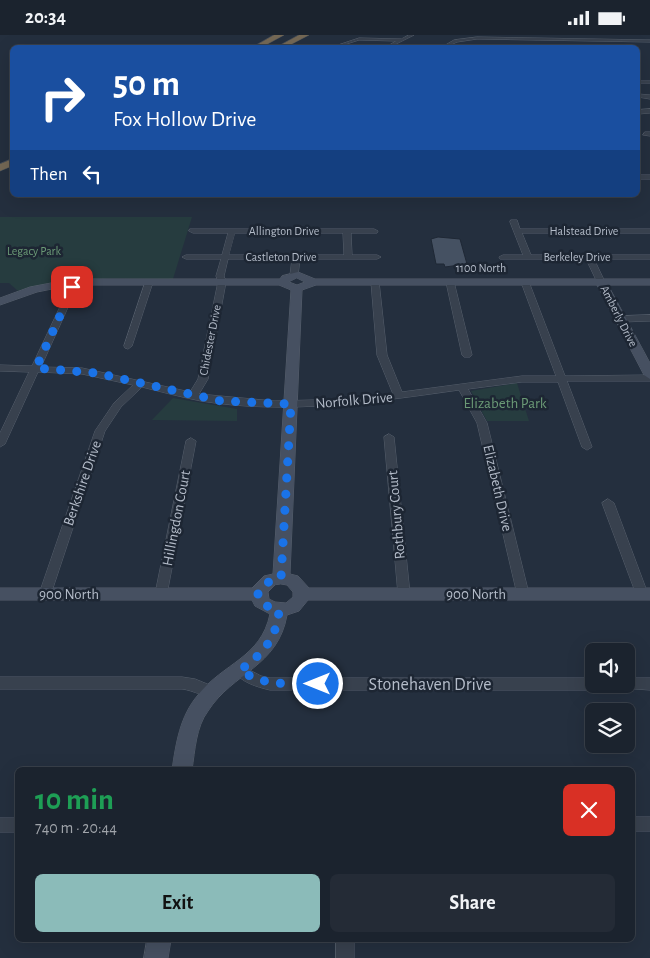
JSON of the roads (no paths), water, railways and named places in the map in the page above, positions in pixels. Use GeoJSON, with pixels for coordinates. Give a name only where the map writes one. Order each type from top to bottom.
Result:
{"type":"FeatureCollection","features":[{"type":"Feature","properties":{"kind":"highway"},"geometry":{"type":"LineString","coordinates":[[261,45],[280,35]]}},
{"type":"Feature","properties":{"kind":"highway"},"geometry":{"type":"LineString","coordinates":[[284,45],[304,35]]}},
{"type":"Feature","properties":{"kind":"street"},"geometry":{"type":"LineString","coordinates":[[392,45],[412,35]]}},
{"type":"Feature","properties":{"kind":"street"},"geometry":{"type":"LineString","coordinates":[[498,44],[504,37]]}},
{"type":"Feature","properties":{"kind":"street"},"geometry":{"type":"LineString","coordinates":[[448,45],[462,39],[504,37],[563,37],[650,41]]}},
{"type":"Feature","properties":{"kind":"street"},"geometry":{"type":"LineString","coordinates":[[340,45],[359,39],[403,40]]}},
{"type":"Feature","properties":{"kind":"street"},"geometry":{"type":"LineString","coordinates":[[640,41],[647,49]]}},
{"type":"Feature","properties":{"kind":"street"},"geometry":{"type":"LineString","coordinates":[[514,222],[528,257]]}},
{"type":"Feature","properties":{"kind":"street","name":"Allington Drive"},"geometry":{"type":"LineString","coordinates":[[193,231],[374,231]]}},
{"type":"Feature","properties":{"kind":"street","name":"Chidester Drive"},"geometry":{"type":"LineString","coordinates":[[193,396],[203,379],[222,282],[226,276],[228,263],[226,257],[232,231]]}},
{"type":"Feature","properties":{"kind":"street"},"geometry":{"type":"LineString","coordinates":[[347,231],[348,257]]}},
{"type":"Feature","properties":{"kind":"street","name":"Halstead Drive"},"geometry":{"type":"LineString","coordinates":[[518,231],[650,231]]}},
{"type":"Feature","properties":{"kind":"street","name":"Castleton Drive"},"geometry":{"type":"LineString","coordinates":[[186,257],[377,257]]}},
{"type":"Feature","properties":{"kind":"street"},"geometry":{"type":"LineString","coordinates":[[281,578],[299,257]]}},
{"type":"Feature","properties":{"kind":"street","name":"Berkeley Drive"},"geometry":{"type":"LineString","coordinates":[[503,257],[650,257]]}},
{"type":"Feature","properties":{"kind":"street","name":"Amberly Drive"},"geometry":{"type":"LineString","coordinates":[[589,257],[650,377]]}},
{"type":"Feature","properties":{"kind":"street"},"geometry":{"type":"LineString","coordinates":[[0,302],[34,289],[72,282],[283,282],[287,286],[297,280]]}},
{"type":"Feature","properties":{"kind":"street","name":"1100 North"},"geometry":{"type":"LineString","coordinates":[[297,280],[307,286],[312,282],[650,282]]}},
{"type":"Feature","properties":{"kind":"street"},"geometry":{"type":"LineString","coordinates":[[0,444],[70,294],[72,282]]}},
{"type":"Feature","properties":{"kind":"street"},"geometry":{"type":"LineString","coordinates":[[128,346],[149,282]]}},
{"type":"Feature","properties":{"kind":"street"},"geometry":{"type":"LineString","coordinates":[[375,282],[382,355],[399,396]]}},
{"type":"Feature","properties":{"kind":"street"},"geometry":{"type":"LineString","coordinates":[[450,282],[467,355]]}},
{"type":"Feature","properties":{"kind":"street"},"geometry":{"type":"LineString","coordinates":[[524,282],[587,447]]}},
{"type":"Feature","properties":{"kind":"street"},"geometry":{"type":"LineString","coordinates":[[620,319],[650,318]]}},
{"type":"Feature","properties":{"kind":"street","name":"Norfolk Drive"},"geometry":{"type":"LineString","coordinates":[[0,368],[82,371],[193,396],[233,402],[291,404],[340,403],[522,379],[650,377]]}},
{"type":"Feature","properties":{"kind":"street","name":"Berkshire Drive"},"geometry":{"type":"LineString","coordinates":[[45,594],[100,431],[117,405],[140,384]]}},
{"type":"Feature","properties":{"kind":"street","name":"Elizabeth Drive"},"geometry":{"type":"LineString","coordinates":[[462,387],[482,423],[523,594]]}},
{"type":"Feature","properties":{"kind":"street","name":"Rothbury Court"},"geometry":{"type":"LineString","coordinates":[[389,437],[404,594]]}},
{"type":"Feature","properties":{"kind":"street","name":"Hillingdon Court"},"geometry":{"type":"LineString","coordinates":[[161,594],[191,441]]}},
{"type":"Feature","properties":{"kind":"street"},"geometry":{"type":"LineString","coordinates":[[608,503],[646,594]]}},
{"type":"Feature","properties":{"kind":"street"},"geometry":{"type":"LineString","coordinates":[[281,578],[297,583],[303,594],[295,605],[279,610],[264,605],[258,594],[266,583],[281,578]]}},
{"type":"Feature","properties":{"kind":"street","name":"900 North"},"geometry":{"type":"LineString","coordinates":[[0,594],[258,594]]}},
{"type":"Feature","properties":{"kind":"street","name":"900 North"},"geometry":{"type":"LineString","coordinates":[[303,594],[646,594]]}},
{"type":"Feature","properties":{"kind":"street"},"geometry":{"type":"LineString","coordinates":[[183,767],[190,727],[197,711],[212,692],[260,655],[275,632],[279,610]]}},
{"type":"Feature","properties":{"kind":"street","name":"Stonehaven Drive"},"geometry":{"type":"LineString","coordinates":[[240,670],[251,678],[270,683],[585,684]]}},
{"type":"Feature","properties":{"kind":"street"},"geometry":{"type":"LineString","coordinates":[[0,683],[182,683],[195,685],[212,692]]}},
{"type":"Feature","properties":{"kind":"street"},"geometry":{"type":"LineString","coordinates":[[635,684],[650,684]]}},
{"type":"Feature","properties":{"kind":"street"},"geometry":{"type":"LineString","coordinates":[[635,824],[650,824]]}},
{"type":"Feature","properties":{"kind":"street"},"geometry":{"type":"LineString","coordinates":[[0,825],[15,825]]}},
{"type":"Feature","properties":{"kind":"street"},"geometry":{"type":"LineString","coordinates":[[156,958],[159,942]]}},
{"type":"Feature","properties":{"kind":"street"},"geometry":{"type":"LineString","coordinates":[[345,942],[346,958]]}},
{"type":"Feature","properties":{"kind":"park label","name":"Legacy Park"},"geometry":{"type":"Point","coordinates":[34,251]}},
{"type":"Feature","properties":{"kind":"park label","name":"Elizabeth Park"},"geometry":{"type":"Point","coordinates":[505,403]}}]}
